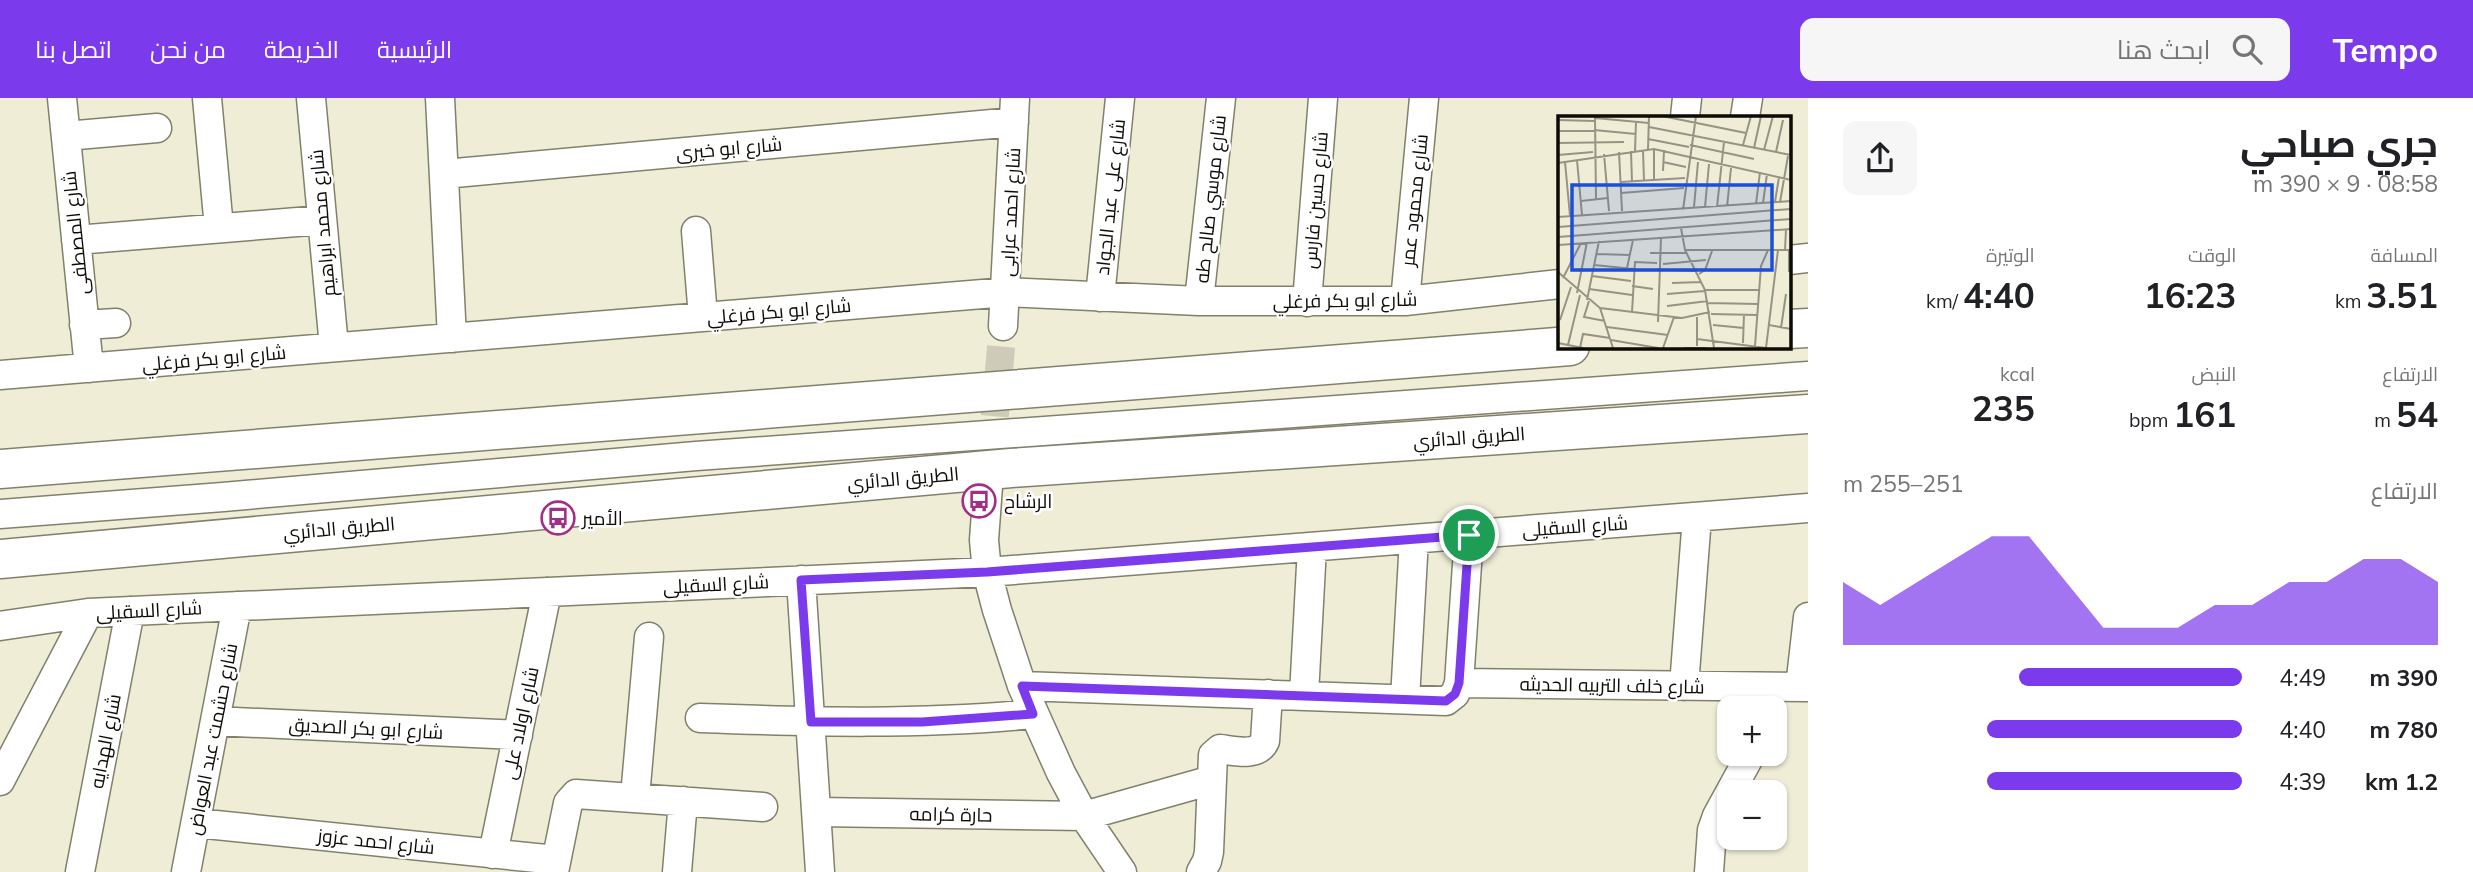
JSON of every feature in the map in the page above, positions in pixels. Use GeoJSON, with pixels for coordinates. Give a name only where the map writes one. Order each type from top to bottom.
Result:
{"type":"FeatureCollection","features":[{"type":"Feature","properties":{"kind":"highway"},"geometry":{"type":"LineString","coordinates":[[1790,329],[1808,328]]}},
{"type":"Feature","properties":{"kind":"highway"},"geometry":{"type":"LineString","coordinates":[[0,469],[1558,347]]}},
{"type":"Feature","properties":{"kind":"highway","name":"الطريق الدائري"},"geometry":{"type":"LineString","coordinates":[[0,559],[1011,468],[1808,414]]}},
{"type":"Feature","properties":{"kind":"street","name":"شارع المصطفى"},"geometry":{"type":"LineString","coordinates":[[62,98],[89,368]]}},
{"type":"Feature","properties":{"kind":"street"},"geometry":{"type":"LineString","coordinates":[[207,98],[219,228]]}},
{"type":"Feature","properties":{"kind":"street","name":"شارع محمد ابراهيم"},"geometry":{"type":"LineString","coordinates":[[311,98],[334,347]]}},
{"type":"Feature","properties":{"kind":"street"},"geometry":{"type":"LineString","coordinates":[[440,98],[452,338]]}},
{"type":"Feature","properties":{"kind":"street","name":"شارع على عبد الجواد"},"geometry":{"type":"LineString","coordinates":[[1100,297],[1120,98]]}},
{"type":"Feature","properties":{"kind":"street","name":"شارع موسي صالح طه"},"geometry":{"type":"LineString","coordinates":[[1199,301],[1221,98]]}},
{"type":"Feature","properties":{"kind":"street","name":"شارع حسين فارس"},"geometry":{"type":"LineString","coordinates":[[1307,302],[1324,98]]}},
{"type":"Feature","properties":{"kind":"street","name":"شارع محمود عمر"},"geometry":{"type":"LineString","coordinates":[[1405,301],[1424,98]]}},
{"type":"Feature","properties":{"kind":"street"},"geometry":{"type":"LineString","coordinates":[[1685,116],[1688,98]]}},
{"type":"Feature","properties":{"kind":"street"},"geometry":{"type":"LineString","coordinates":[[1745,116],[1748,98]]}},
{"type":"Feature","properties":{"kind":"street","name":"شارع ابو خيرى"},"geometry":{"type":"LineString","coordinates":[[444,174],[1015,110]]}},
{"type":"Feature","properties":{"kind":"street","name":"شارع احمد عرابى"},"geometry":{"type":"LineString","coordinates":[[1003,326],[1007,292],[1015,110]]}},
{"type":"Feature","properties":{"kind":"street"},"geometry":{"type":"LineString","coordinates":[[66,136],[157,128]]}},
{"type":"Feature","properties":{"kind":"street"},"geometry":{"type":"LineString","coordinates":[[76,240],[322,220]]}},
{"type":"Feature","properties":{"kind":"street"},"geometry":{"type":"LineString","coordinates":[[696,232],[703,317]]}},
{"type":"Feature","properties":{"kind":"street"},"geometry":{"type":"LineString","coordinates":[[1790,260],[1808,258]]}},
{"type":"Feature","properties":{"kind":"street","name":"شارع ابو بكر فرغلي"},"geometry":{"type":"LineString","coordinates":[[0,375],[1007,292],[1199,301],[1405,301],[1558,284]]}},
{"type":"Feature","properties":{"kind":"street"},"geometry":{"type":"LineString","coordinates":[[84,325],[116,323]]}},
{"type":"Feature","properties":{"kind":"street"},"geometry":{"type":"LineString","coordinates":[[0,514],[696,456],[1808,376]]}},
{"type":"Feature","properties":{"kind":"street"},"geometry":{"type":"LineString","coordinates":[[988,486],[984,540],[987,572],[996,610],[1022,686],[1061,774],[1084,816],[1122,872]]}},
{"type":"Feature","properties":{"kind":"street","name":"شارع السقيلى"},"geometry":{"type":"LineString","coordinates":[[0,626],[88,613],[987,572],[1808,508]]}},
{"type":"Feature","properties":{"kind":"street"},"geometry":{"type":"LineString","coordinates":[[1684,686],[1696,517]]}},
{"type":"Feature","properties":{"kind":"street"},"geometry":{"type":"LineString","coordinates":[[1022,686],[1446,701],[1455,694],[1459,683],[1469,535]]}},
{"type":"Feature","properties":{"kind":"street"},"geometry":{"type":"LineString","coordinates":[[1405,699],[1414,539]]}},
{"type":"Feature","properties":{"kind":"street"},"geometry":{"type":"LineString","coordinates":[[1304,695],[1312,547]]}},
{"type":"Feature","properties":{"kind":"street"},"geometry":{"type":"LineString","coordinates":[[801,580],[820,872]]}},
{"type":"Feature","properties":{"kind":"street","name":"شارع اولاد على"},"geometry":{"type":"LineString","coordinates":[[493,854],[547,592]]}},
{"type":"Feature","properties":{"kind":"street","name":"شارع حشمت عبد العواض"},"geometry":{"type":"LineString","coordinates":[[186,872],[237,606]]}},
{"type":"Feature","properties":{"kind":"street","name":"شارع الهدايه"},"geometry":{"type":"LineString","coordinates":[[80,872],[130,611]]}},
{"type":"Feature","properties":{"kind":"street"},"geometry":{"type":"LineString","coordinates":[[0,781],[88,613]]}},
{"type":"Feature","properties":{"kind":"street"},"geometry":{"type":"LineString","coordinates":[[1804,688],[1808,617]]}},
{"type":"Feature","properties":{"kind":"street"},"geometry":{"type":"LineString","coordinates":[[635,797],[649,637]]}},
{"type":"Feature","properties":{"kind":"street","name":"شارع خلف التربيه الحديثه"},"geometry":{"type":"LineString","coordinates":[[1459,683],[1684,686],[1755,696]]}},
{"type":"Feature","properties":{"kind":"street","name":"شارع خلف التربيه الحديثه"},"geometry":{"type":"LineString","coordinates":[[1776,696],[1804,688]]}},
{"type":"Feature","properties":{"kind":"street"},"geometry":{"type":"LineString","coordinates":[[1201,872],[1209,852],[1213,758],[1220,749],[1256,751],[1264,744],[1268,694]]}},
{"type":"Feature","properties":{"kind":"street"},"geometry":{"type":"LineString","coordinates":[[700,718],[922,722],[1033,714]]}},
{"type":"Feature","properties":{"kind":"street","name":"شارع ابو بكر الصديق"},"geometry":{"type":"LineString","coordinates":[[215,721],[518,735]]}},
{"type":"Feature","properties":{"kind":"street"},"geometry":{"type":"LineString","coordinates":[[1709,872],[1712,831],[1717,816],[1744,766]]}},
{"type":"Feature","properties":{"kind":"street","name":"حارة كرامه"},"geometry":{"type":"LineString","coordinates":[[817,812],[1084,816],[1212,780]]}},
{"type":"Feature","properties":{"kind":"street"},"geometry":{"type":"LineString","coordinates":[[555,866],[569,799],[572,796],[584,793],[763,807]]}},
{"type":"Feature","properties":{"kind":"street"},"geometry":{"type":"LineString","coordinates":[[677,872],[683,801]]}},
{"type":"Feature","properties":{"kind":"street","name":"شارع احمد عزوز"},"geometry":{"type":"LineString","coordinates":[[196,822],[493,854],[555,866]]}},
{"type":"Feature","properties":{"kind":"tunnel"},"geometry":{"type":"LineString","coordinates":[[991,458],[1003,326]]}},
{"type":"Feature","properties":{"kind":"place","name":"الرشاح"},"geometry":{"type":"Point","coordinates":[979,501]}},
{"type":"Feature","properties":{"kind":"place","name":"الأمير"},"geometry":{"type":"Point","coordinates":[558,518]}},
{"type":"Feature","properties":{"kind":"route"},"geometry":{"type":"LineString","coordinates":[[1469,535],[1459,683],[1455,694],[1446,701],[1022,686],[1033,714],[922,722],[811,722],[801,580],[987,572],[1469,535]]}}]}
